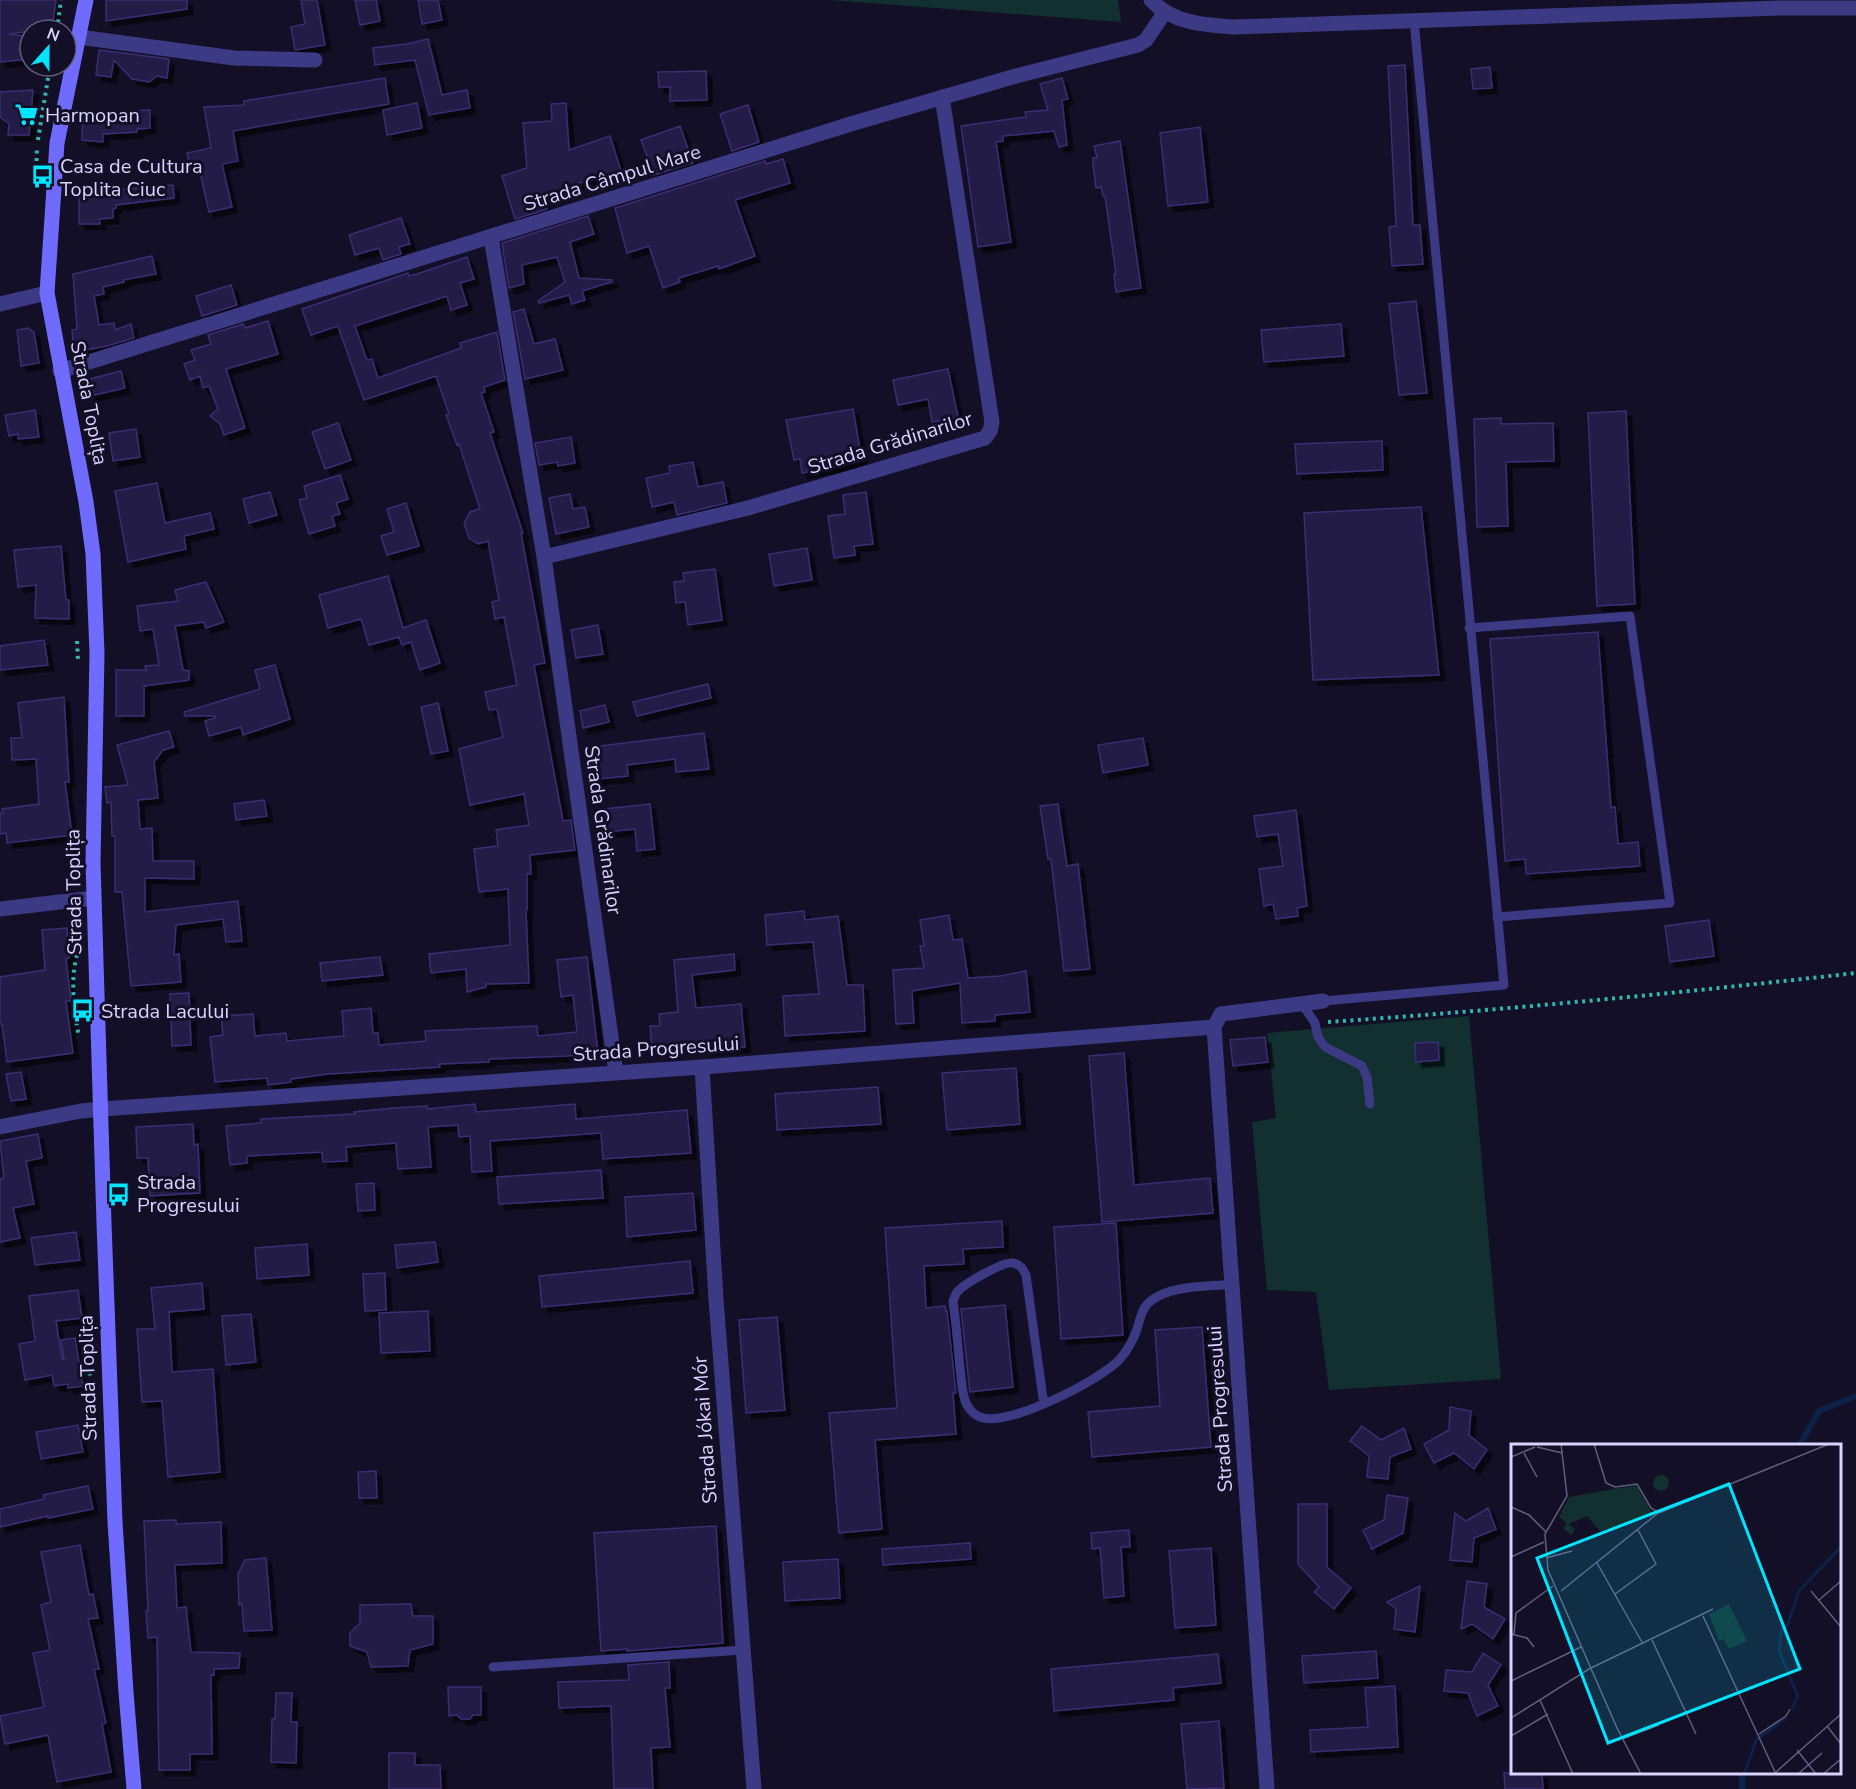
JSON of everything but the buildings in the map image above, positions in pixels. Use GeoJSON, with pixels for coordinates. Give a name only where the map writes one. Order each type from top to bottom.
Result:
{"type":"FeatureCollection","features":[{"type":"Feature","properties":{"kind":"main road","name":"Strada Toplița"},"geometry":{"type":"LineString","coordinates":[[86,0],[57,143],[47,293],[77,452],[93,554],[97,652],[94,898],[104,1235],[112,1463],[134,1789]]}},
{"type":"Feature","properties":{"kind":"street"},"geometry":{"type":"LineString","coordinates":[[1151,0],[1165,12],[1186,21],[1233,27],[1779,8],[1856,8]]}},
{"type":"Feature","properties":{"kind":"street","name":"Strada Câmpul Mare"},"geometry":{"type":"LineString","coordinates":[[60,371],[942,97],[1138,45],[1146,40],[1165,12]]}},
{"type":"Feature","properties":{"kind":"street"},"geometry":{"type":"LineString","coordinates":[[79,36],[234,58],[315,60]]}},
{"type":"Feature","properties":{"kind":"street","name":"Strada Grădinarilor"},"geometry":{"type":"LineString","coordinates":[[544,557],[747,508],[985,438],[992,422],[942,97]]}},
{"type":"Feature","properties":{"kind":"street","name":"Strada Grădinarilor"},"geometry":{"type":"LineString","coordinates":[[491,237],[544,557],[616,1073]]}},
{"type":"Feature","properties":{"kind":"street"},"geometry":{"type":"LineString","coordinates":[[0,304],[47,293]]}},
{"type":"Feature","properties":{"kind":"street"},"geometry":{"type":"LineString","coordinates":[[0,909],[94,898]]}},
{"type":"Feature","properties":{"kind":"street","name":"Strada Progresului"},"geometry":{"type":"LineString","coordinates":[[1267,1789],[1214,1027],[1221,1014],[1323,1001]]}},
{"type":"Feature","properties":{"kind":"street","name":"Strada Progresului"},"geometry":{"type":"LineString","coordinates":[[102,1110],[1214,1027]]}},
{"type":"Feature","properties":{"kind":"street","name":"Strada Jókai Mór"},"geometry":{"type":"LineString","coordinates":[[702,1067],[716,1299],[754,1789]]}},
{"type":"Feature","properties":{"kind":"street"},"geometry":{"type":"LineString","coordinates":[[0,1126],[81,1111],[102,1110]]}},
{"type":"Feature","properties":{"kind":"lane"},"geometry":{"type":"LineString","coordinates":[[1323,1001],[1504,985],[1414,20]]}},
{"type":"Feature","properties":{"kind":"lane"},"geometry":{"type":"LineString","coordinates":[[1470,628],[1630,615],[1670,903],[1497,917]]}},
{"type":"Feature","properties":{"kind":"lane"},"geometry":{"type":"LineString","coordinates":[[1302,1004],[1315,1023],[1318,1037],[1325,1047],[1356,1063],[1365,1071],[1370,1104]]}},
{"type":"Feature","properties":{"kind":"lane"},"geometry":{"type":"LineString","coordinates":[[1045,1402],[1026,1275],[1022,1267],[1013,1263],[1004,1263],[963,1287],[953,1301],[963,1397],[973,1413],[981,1418],[994,1419],[1014,1415],[1045,1402],[1100,1375],[1118,1361],[1129,1348],[1144,1308],[1152,1300],[1176,1290],[1232,1284]]}},
{"type":"Feature","properties":{"kind":"lane"},"geometry":{"type":"LineString","coordinates":[[493,1667],[743,1650]]}},
{"type":"Feature","properties":{"kind":"path"},"geometry":{"type":"LineString","coordinates":[[59,18],[62,0]]}},
{"type":"Feature","properties":{"kind":"path"},"geometry":{"type":"LineString","coordinates":[[1315,1023],[1490,1011],[1856,973]]}},
{"type":"Feature","properties":{"kind":"green space"},"geometry":{"type":"Polygon","coordinates":[[[830,0],[1118,0],[1121,22],[830,0]]]}},
{"type":"Feature","properties":{"kind":"green space"},"geometry":{"type":"Polygon","coordinates":[[[1469,1016],[1501,1379],[1329,1390],[1316,1292],[1267,1290],[1252,1122],[1276,1118],[1267,1033],[1469,1016]]]}},
{"type":"Feature","properties":{"kind":"waterway"},"geometry":{"type":"LineString","coordinates":[[1800,1444],[1819,1411],[1856,1396]]}},
{"type":"Feature","properties":{"kind":"waterway"},"geometry":{"type":"LineString","coordinates":[[1742,1774],[1742,1789]]}},
{"type":"Feature","properties":{"kind":"place","name":"Harmopan"},"geometry":{"type":"Point","coordinates":[27,115]}},
{"type":"Feature","properties":{"kind":"place","name":"Casa de Cultura Toplita Ciuc"},"geometry":{"type":"Point","coordinates":[42,177]}},
{"type":"Feature","properties":{"kind":"place","name":"Strada Lacului"},"geometry":{"type":"Point","coordinates":[83,1011]}},
{"type":"Feature","properties":{"kind":"place","name":"Strada Progresului"},"geometry":{"type":"Point","coordinates":[119,1194]}}]}
